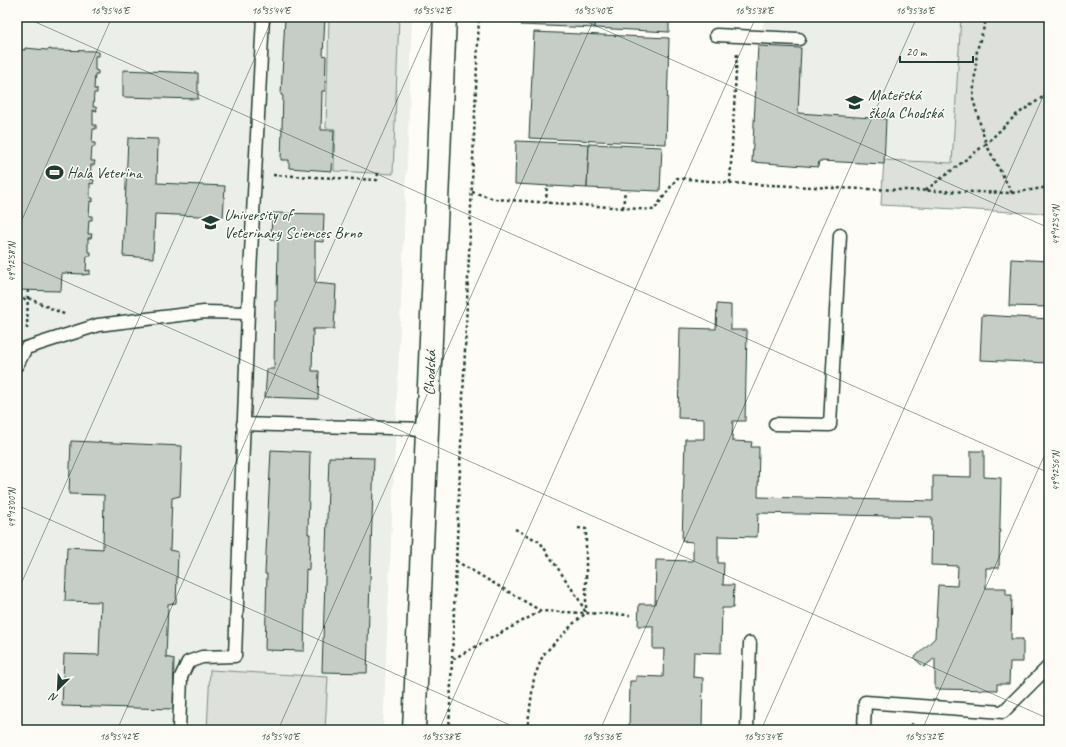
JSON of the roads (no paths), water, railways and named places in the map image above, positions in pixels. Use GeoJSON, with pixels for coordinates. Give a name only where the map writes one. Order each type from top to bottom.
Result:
{"type":"FeatureCollection","features":[{"type":"Feature","properties":{"kind":"street","name":"Chodská"},"geometry":{"type":"LineString","coordinates":[[414,730],[445,17]]}},
{"type":"Feature","properties":{"kind":"lane"},"geometry":{"type":"LineString","coordinates":[[179,730],[181,676],[188,662],[202,657],[236,656],[243,424],[263,17]]}},
{"type":"Feature","properties":{"kind":"lane"},"geometry":{"type":"LineString","coordinates":[[716,35],[799,39]]}},
{"type":"Feature","properties":{"kind":"lane"},"geometry":{"type":"LineString","coordinates":[[775,424],[830,425],[840,235]]}},
{"type":"Feature","properties":{"kind":"lane"},"geometry":{"type":"LineString","coordinates":[[17,365],[26,348],[98,325],[204,312],[248,313]]}},
{"type":"Feature","properties":{"kind":"lane"},"geometry":{"type":"LineString","coordinates":[[243,424],[427,429]]}},
{"type":"Feature","properties":{"kind":"lane"},"geometry":{"type":"LineString","coordinates":[[747,730],[750,643]]}},
{"type":"Feature","properties":{"kind":"lane"},"geometry":{"type":"LineString","coordinates":[[864,730],[865,702],[1003,712],[1049,666]]}},
{"type":"Feature","properties":{"kind":"place","name":"Mateřská škola Chodská"},"geometry":{"type":"Point","coordinates":[855,103]}},
{"type":"Feature","properties":{"kind":"place","name":"Hala Veterina"},"geometry":{"type":"Point","coordinates":[54,172]}},
{"type":"Feature","properties":{"kind":"place","name":"University of Veterinary Sciences Brno"},"geometry":{"type":"Point","coordinates":[211,223]}}]}
